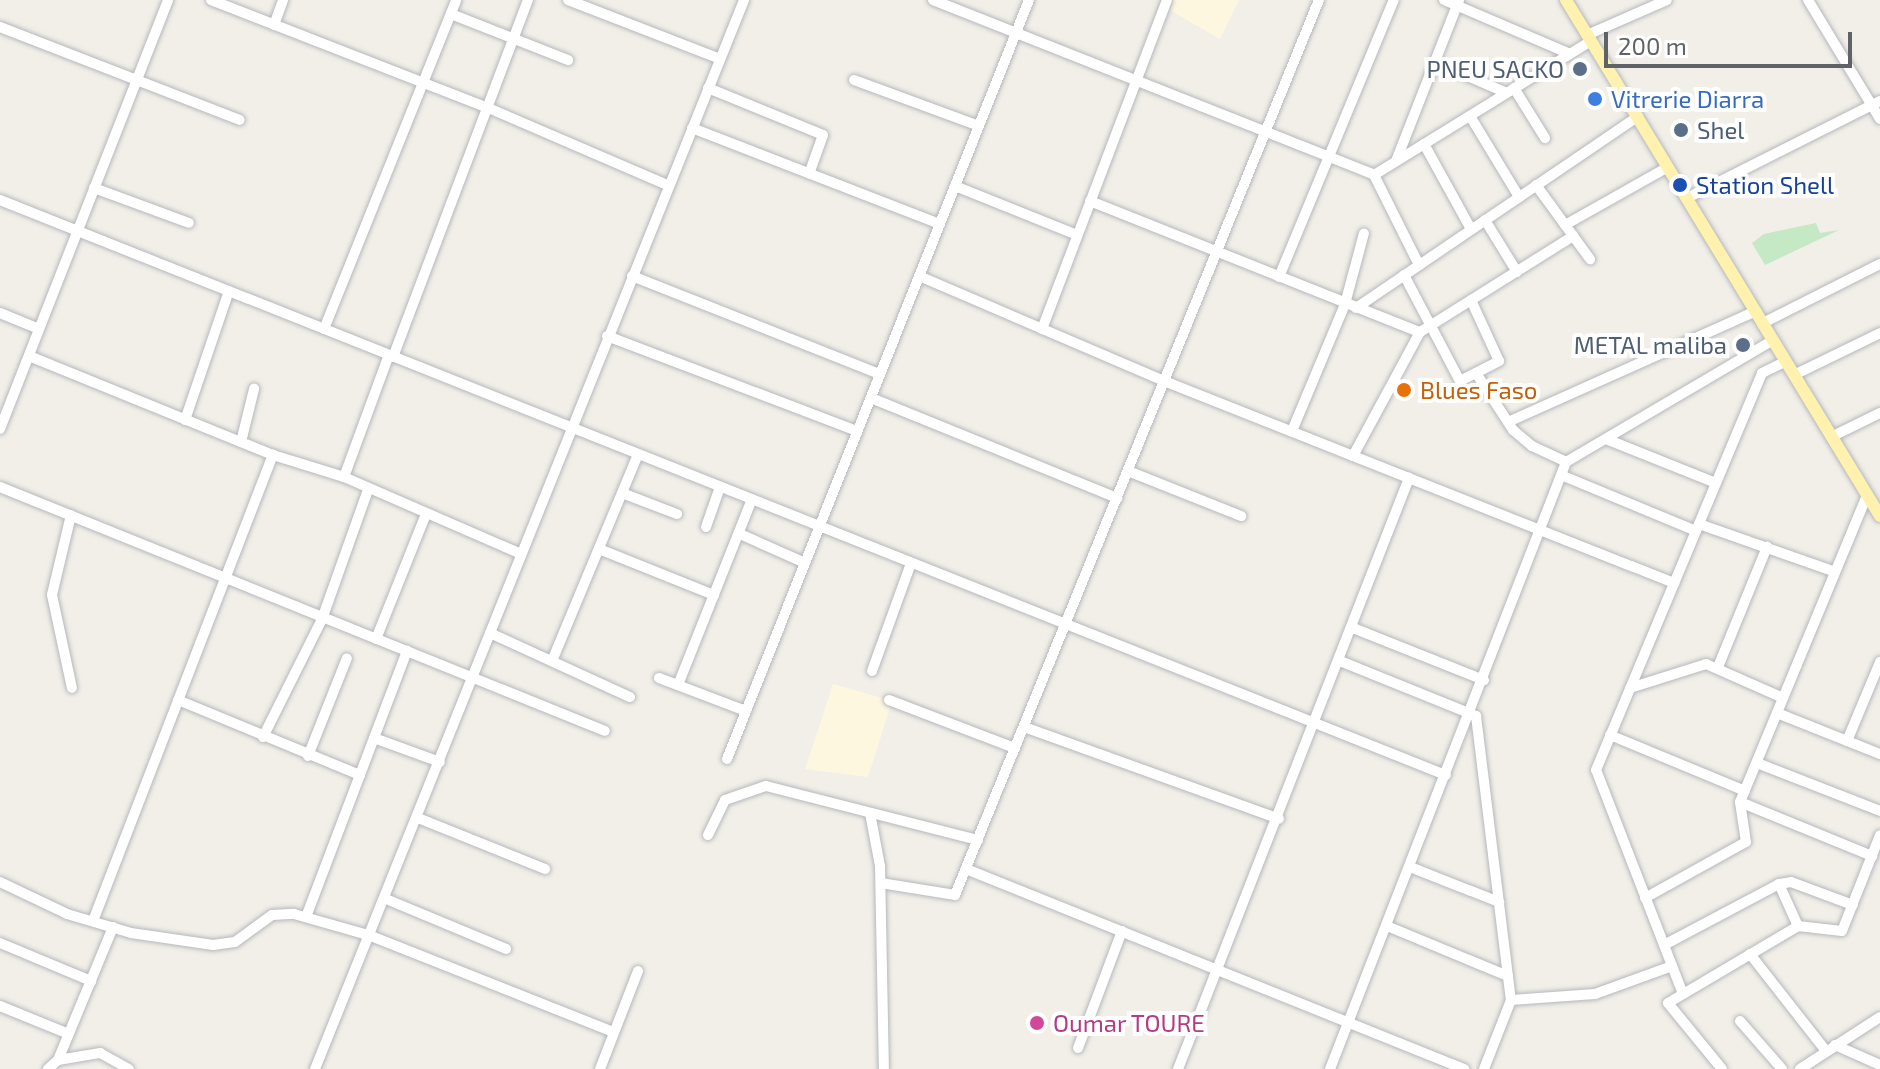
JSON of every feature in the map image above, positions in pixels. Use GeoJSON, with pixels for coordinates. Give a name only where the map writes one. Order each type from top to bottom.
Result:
{"type":"FeatureCollection","features":[{"type":"Feature","properties":{"kind":"main road"},"geometry":{"type":"LineString","coordinates":[[1566,0],[1880,516]]}},
{"type":"Feature","properties":{"kind":"street"},"geometry":{"type":"LineString","coordinates":[[0,429],[168,0]]}},
{"type":"Feature","properties":{"kind":"street"},"geometry":{"type":"LineString","coordinates":[[211,0],[486,107],[669,186]]}},
{"type":"Feature","properties":{"kind":"street"},"geometry":{"type":"LineString","coordinates":[[274,25],[283,0]]}},
{"type":"Feature","properties":{"kind":"street"},"geometry":{"type":"LineString","coordinates":[[324,329],[456,0]]}},
{"type":"Feature","properties":{"kind":"street"},"geometry":{"type":"LineString","coordinates":[[344,477],[528,0]]}},
{"type":"Feature","properties":{"kind":"street"},"geometry":{"type":"LineString","coordinates":[[568,0],[720,59]]}},
{"type":"Feature","properties":{"kind":"street"},"geometry":{"type":"LineString","coordinates":[[315,1069],[386,899],[607,336],[744,0]]}},
{"type":"Feature","properties":{"kind":"street"},"geometry":{"type":"LineString","coordinates":[[933,0],[1374,175],[1419,265]]}},
{"type":"Feature","properties":{"kind":"street"},"geometry":{"type":"LineString","coordinates":[[727,759],[1029,0]]}},
{"type":"Feature","properties":{"kind":"street"},"geometry":{"type":"LineString","coordinates":[[1042,329],[1167,0]]}},
{"type":"Feature","properties":{"kind":"street"},"geometry":{"type":"LineString","coordinates":[[881,883],[955,895],[1319,0]]}},
{"type":"Feature","properties":{"kind":"street"},"geometry":{"type":"LineString","coordinates":[[1279,277],[1394,0]]}},
{"type":"Feature","properties":{"kind":"street"},"geometry":{"type":"LineString","coordinates":[[1444,0],[1458,3],[1570,54]]}},
{"type":"Feature","properties":{"kind":"street"},"geometry":{"type":"LineString","coordinates":[[1374,175],[1570,54],[1589,38],[1649,4],[1667,0]]}},
{"type":"Feature","properties":{"kind":"street"},"geometry":{"type":"LineString","coordinates":[[1808,0],[1876,103],[1880,119]]}},
{"type":"Feature","properties":{"kind":"street"},"geometry":{"type":"LineString","coordinates":[[1396,161],[1458,3]]}},
{"type":"Feature","properties":{"kind":"street"},"geometry":{"type":"LineString","coordinates":[[451,14],[568,60]]}},
{"type":"Feature","properties":{"kind":"street"},"geometry":{"type":"LineString","coordinates":[[0,27],[240,120]]}},
{"type":"Feature","properties":{"kind":"street"},"geometry":{"type":"LineString","coordinates":[[1435,62],[1510,91],[1545,138]]}},
{"type":"Feature","properties":{"kind":"street"},"geometry":{"type":"LineString","coordinates":[[854,80],[979,126]]}},
{"type":"Feature","properties":{"kind":"street"},"geometry":{"type":"LineString","coordinates":[[708,88],[823,135],[809,174]]}},
{"type":"Feature","properties":{"kind":"street"},"geometry":{"type":"LineString","coordinates":[[1687,198],[1876,103]]}},
{"type":"Feature","properties":{"kind":"street"},"geometry":{"type":"LineString","coordinates":[[1470,116],[1519,197]]}},
{"type":"Feature","properties":{"kind":"street"},"geometry":{"type":"LineString","coordinates":[[1350,306],[1404,275],[1638,116]]}},
{"type":"Feature","properties":{"kind":"street"},"geometry":{"type":"LineString","coordinates":[[692,128],[940,224]]}},
{"type":"Feature","properties":{"kind":"street"},"geometry":{"type":"LineString","coordinates":[[1424,144],[1471,229]]}},
{"type":"Feature","properties":{"kind":"street"},"geometry":{"type":"LineString","coordinates":[[1565,225],[1668,167]]}},
{"type":"Feature","properties":{"kind":"street"},"geometry":{"type":"LineString","coordinates":[[1536,185],[1590,259]]}},
{"type":"Feature","properties":{"kind":"street"},"geometry":{"type":"LineString","coordinates":[[955,186],[1077,235]]}},
{"type":"Feature","properties":{"kind":"street"},"geometry":{"type":"LineString","coordinates":[[94,188],[189,223]]}},
{"type":"Feature","properties":{"kind":"street"},"geometry":{"type":"LineString","coordinates":[[0,200],[1446,775]]}},
{"type":"Feature","properties":{"kind":"street"},"geometry":{"type":"LineString","coordinates":[[1090,201],[1420,332]]}},
{"type":"Feature","properties":{"kind":"street"},"geometry":{"type":"LineString","coordinates":[[1485,220],[1517,272]]}},
{"type":"Feature","properties":{"kind":"street"},"geometry":{"type":"LineString","coordinates":[[1292,431],[1350,306],[1364,233]]}},
{"type":"Feature","properties":{"kind":"street"},"geometry":{"type":"LineString","coordinates":[[1353,456],[1420,332],[1573,236]]}},
{"type":"Feature","properties":{"kind":"street"},"geometry":{"type":"LineString","coordinates":[[1508,422],[1880,264]]}},
{"type":"Feature","properties":{"kind":"street"},"geometry":{"type":"LineString","coordinates":[[1404,275],[1460,381],[1499,361],[1471,300]]}},
{"type":"Feature","properties":{"kind":"street"},"geometry":{"type":"LineString","coordinates":[[632,276],[880,374]]}},
{"type":"Feature","properties":{"kind":"street"},"geometry":{"type":"LineString","coordinates":[[919,276],[1164,381],[1674,583]]}},
{"type":"Feature","properties":{"kind":"street"},"geometry":{"type":"LineString","coordinates":[[185,420],[229,291]]}},
{"type":"Feature","properties":{"kind":"street"},"geometry":{"type":"LineString","coordinates":[[0,313],[39,329]]}},
{"type":"Feature","properties":{"kind":"street"},"geometry":{"type":"LineString","coordinates":[[1794,375],[1880,333]]}},
{"type":"Feature","properties":{"kind":"street"},"geometry":{"type":"LineString","coordinates":[[607,336],[857,431]]}},
{"type":"Feature","properties":{"kind":"street"},"geometry":{"type":"LineString","coordinates":[[1330,1069],[1471,714],[1566,462],[1773,340]]}},
{"type":"Feature","properties":{"kind":"street"},"geometry":{"type":"LineString","coordinates":[[29,356],[273,455],[344,477],[521,554]]}},
{"type":"Feature","properties":{"kind":"street"},"geometry":{"type":"LineString","coordinates":[[1683,994],[1596,770],[1762,373],[1785,362]]}},
{"type":"Feature","properties":{"kind":"street"},"geometry":{"type":"LineString","coordinates":[[1476,373],[1508,422],[1532,446],[1566,462]]}},
{"type":"Feature","properties":{"kind":"street"},"geometry":{"type":"LineString","coordinates":[[241,442],[254,389]]}},
{"type":"Feature","properties":{"kind":"street"},"geometry":{"type":"LineString","coordinates":[[871,398],[1117,498]]}},
{"type":"Feature","properties":{"kind":"street"},"geometry":{"type":"LineString","coordinates":[[1831,437],[1880,413]]}},
{"type":"Feature","properties":{"kind":"street"},"geometry":{"type":"LineString","coordinates":[[1606,439],[1716,483]]}},
{"type":"Feature","properties":{"kind":"street"},"geometry":{"type":"LineString","coordinates":[[552,661],[638,454]]}},
{"type":"Feature","properties":{"kind":"street"},"geometry":{"type":"LineString","coordinates":[[93,921],[273,455]]}},
{"type":"Feature","properties":{"kind":"street"},"geometry":{"type":"LineString","coordinates":[[1128,471],[1241,516]]}},
{"type":"Feature","properties":{"kind":"street"},"geometry":{"type":"LineString","coordinates":[[1561,475],[1698,528],[1767,547],[1835,572]]}},
{"type":"Feature","properties":{"kind":"street"},"geometry":{"type":"LineString","coordinates":[[1178,1069],[1220,971],[1409,478]]}},
{"type":"Feature","properties":{"kind":"street"},"geometry":{"type":"LineString","coordinates":[[0,487],[605,731]]}},
{"type":"Feature","properties":{"kind":"street"},"geometry":{"type":"LineString","coordinates":[[706,527],[720,487]]}},
{"type":"Feature","properties":{"kind":"street"},"geometry":{"type":"LineString","coordinates":[[263,737],[322,619],[368,490]]}},
{"type":"Feature","properties":{"kind":"street"},"geometry":{"type":"LineString","coordinates":[[622,493],[677,514]]}},
{"type":"Feature","properties":{"kind":"street"},"geometry":{"type":"LineString","coordinates":[[1645,898],[1746,842],[1740,802],[1867,495]]}},
{"type":"Feature","properties":{"kind":"street"},"geometry":{"type":"LineString","coordinates":[[678,685],[752,499]]}},
{"type":"Feature","properties":{"kind":"street"},"geometry":{"type":"LineString","coordinates":[[376,639],[426,514]]}},
{"type":"Feature","properties":{"kind":"street"},"geometry":{"type":"LineString","coordinates":[[71,515],[52,595],[72,688]]}},
{"type":"Feature","properties":{"kind":"street"},"geometry":{"type":"LineString","coordinates":[[740,534],[805,563]]}},
{"type":"Feature","properties":{"kind":"street"},"geometry":{"type":"LineString","coordinates":[[1718,667],[1767,547]]}},
{"type":"Feature","properties":{"kind":"street"},"geometry":{"type":"LineString","coordinates":[[599,549],[714,595]]}},
{"type":"Feature","properties":{"kind":"street"},"geometry":{"type":"LineString","coordinates":[[872,671],[911,563]]}},
{"type":"Feature","properties":{"kind":"street"},"geometry":{"type":"LineString","coordinates":[[1353,628],[1484,680]]}},
{"type":"Feature","properties":{"kind":"street"},"geometry":{"type":"LineString","coordinates":[[490,633],[630,697]]}},
{"type":"Feature","properties":{"kind":"street"},"geometry":{"type":"LineString","coordinates":[[306,917],[407,651]]}},
{"type":"Feature","properties":{"kind":"street"},"geometry":{"type":"LineString","coordinates":[[308,756],[347,658]]}},
{"type":"Feature","properties":{"kind":"street"},"geometry":{"type":"LineString","coordinates":[[1340,661],[1476,716],[1511,1000],[1484,1069]]}},
{"type":"Feature","properties":{"kind":"street"},"geometry":{"type":"LineString","coordinates":[[1847,741],[1880,662]]}},
{"type":"Feature","properties":{"kind":"street"},"geometry":{"type":"LineString","coordinates":[[1630,688],[1694,665],[1718,667],[1783,698]]}},
{"type":"Feature","properties":{"kind":"street"},"geometry":{"type":"LineString","coordinates":[[659,678],[746,711]]}},
{"type":"Feature","properties":{"kind":"street"},"geometry":{"type":"LineString","coordinates":[[178,700],[360,775]]}},
{"type":"Feature","properties":{"kind":"street"},"geometry":{"type":"LineString","coordinates":[[889,700],[1015,748]]}},
{"type":"Feature","properties":{"kind":"street"},"geometry":{"type":"LineString","coordinates":[[1777,713],[1880,754]]}},
{"type":"Feature","properties":{"kind":"street"},"geometry":{"type":"LineString","coordinates":[[1024,727],[1279,819]]}},
{"type":"Feature","properties":{"kind":"street"},"geometry":{"type":"LineString","coordinates":[[1610,735],[1745,791]]}},
{"type":"Feature","properties":{"kind":"street"},"geometry":{"type":"LineString","coordinates":[[374,738],[440,762]]}},
{"type":"Feature","properties":{"kind":"street"},"geometry":{"type":"LineString","coordinates":[[1757,763],[1880,811]]}},
{"type":"Feature","properties":{"kind":"street"},"geometry":{"type":"LineString","coordinates":[[708,835],[725,800],[766,786],[978,840]]}},
{"type":"Feature","properties":{"kind":"street"},"geometry":{"type":"LineString","coordinates":[[1740,802],[1872,856]]}},
{"type":"Feature","properties":{"kind":"street"},"geometry":{"type":"LineString","coordinates":[[870,813],[881,883],[884,1069]]}},
{"type":"Feature","properties":{"kind":"street"},"geometry":{"type":"LineString","coordinates":[[418,818],[545,869]]}},
{"type":"Feature","properties":{"kind":"street"},"geometry":{"type":"LineString","coordinates":[[1722,1069],[1668,1003],[1798,926],[1842,931],[1880,835]]}},
{"type":"Feature","properties":{"kind":"street"},"geometry":{"type":"LineString","coordinates":[[1410,867],[1499,902]]}},
{"type":"Feature","properties":{"kind":"street"},"geometry":{"type":"LineString","coordinates":[[966,869],[1464,1069]]}},
{"type":"Feature","properties":{"kind":"street"},"geometry":{"type":"LineString","coordinates":[[0,882],[113,927],[222,946],[272,915],[306,917],[371,936],[614,1032]]}},
{"type":"Feature","properties":{"kind":"street"},"geometry":{"type":"LineString","coordinates":[[1664,945],[1779,884],[1791,882],[1853,905]]}},
{"type":"Feature","properties":{"kind":"street"},"geometry":{"type":"LineString","coordinates":[[1779,884],[1798,926]]}},
{"type":"Feature","properties":{"kind":"street"},"geometry":{"type":"LineString","coordinates":[[386,899],[506,949]]}},
{"type":"Feature","properties":{"kind":"street"},"geometry":{"type":"LineString","coordinates":[[1387,926],[1508,976]]}},
{"type":"Feature","properties":{"kind":"street"},"geometry":{"type":"LineString","coordinates":[[48,1069],[58,1060],[113,927]]}},
{"type":"Feature","properties":{"kind":"street"},"geometry":{"type":"LineString","coordinates":[[1078,1048],[1122,931]]}},
{"type":"Feature","properties":{"kind":"street"},"geometry":{"type":"LineString","coordinates":[[0,943],[91,981]]}},
{"type":"Feature","properties":{"kind":"street"},"geometry":{"type":"LineString","coordinates":[[1750,954],[1831,1048],[1880,1065]]}},
{"type":"Feature","properties":{"kind":"street"},"geometry":{"type":"LineString","coordinates":[[1511,1000],[1595,994],[1672,966]]}},
{"type":"Feature","properties":{"kind":"street"},"geometry":{"type":"LineString","coordinates":[[600,1069],[638,971]]}},
{"type":"Feature","properties":{"kind":"street"},"geometry":{"type":"LineString","coordinates":[[0,1006],[69,1034]]}},
{"type":"Feature","properties":{"kind":"street"},"geometry":{"type":"LineString","coordinates":[[1800,1069],[1880,1017]]}},
{"type":"Feature","properties":{"kind":"street"},"geometry":{"type":"LineString","coordinates":[[1740,1021],[1782,1069]]}},
{"type":"Feature","properties":{"kind":"street"},"geometry":{"type":"LineString","coordinates":[[58,1060],[100,1053],[129,1069]]}},
{"type":"Feature","properties":{"kind":"shaded area"},"geometry":{"type":"Polygon","coordinates":[[[1173,0],[1239,0],[1220,39],[1170,10],[1173,0]]]}},
{"type":"Feature","properties":{"kind":"shaded area"},"geometry":{"type":"Polygon","coordinates":[[[833,684],[892,701],[868,777],[805,769],[833,684]]]}},
{"type":"Feature","properties":{"kind":"green space"},"geometry":{"type":"Polygon","coordinates":[[[1816,223],[1820,233],[1839,230],[1765,265],[1752,243],[1764,234],[1816,223]]]}},
{"type":"Feature","properties":{"kind":"place","name":"PNEU SACKO"},"geometry":{"type":"Point","coordinates":[1580,69]}},
{"type":"Feature","properties":{"kind":"place","name":"Vitrerie Diarra"},"geometry":{"type":"Point","coordinates":[1595,99]}},
{"type":"Feature","properties":{"kind":"place","name":"Shel"},"geometry":{"type":"Point","coordinates":[1681,130]}},
{"type":"Feature","properties":{"kind":"place","name":"Station Shell"},"geometry":{"type":"Point","coordinates":[1680,185]}},
{"type":"Feature","properties":{"kind":"place","name":"METAL maliba"},"geometry":{"type":"Point","coordinates":[1743,345]}},
{"type":"Feature","properties":{"kind":"place","name":"Blues Faso"},"geometry":{"type":"Point","coordinates":[1404,390]}},
{"type":"Feature","properties":{"kind":"place","name":"Oumar TOURE"},"geometry":{"type":"Point","coordinates":[1037,1023]}}]}
